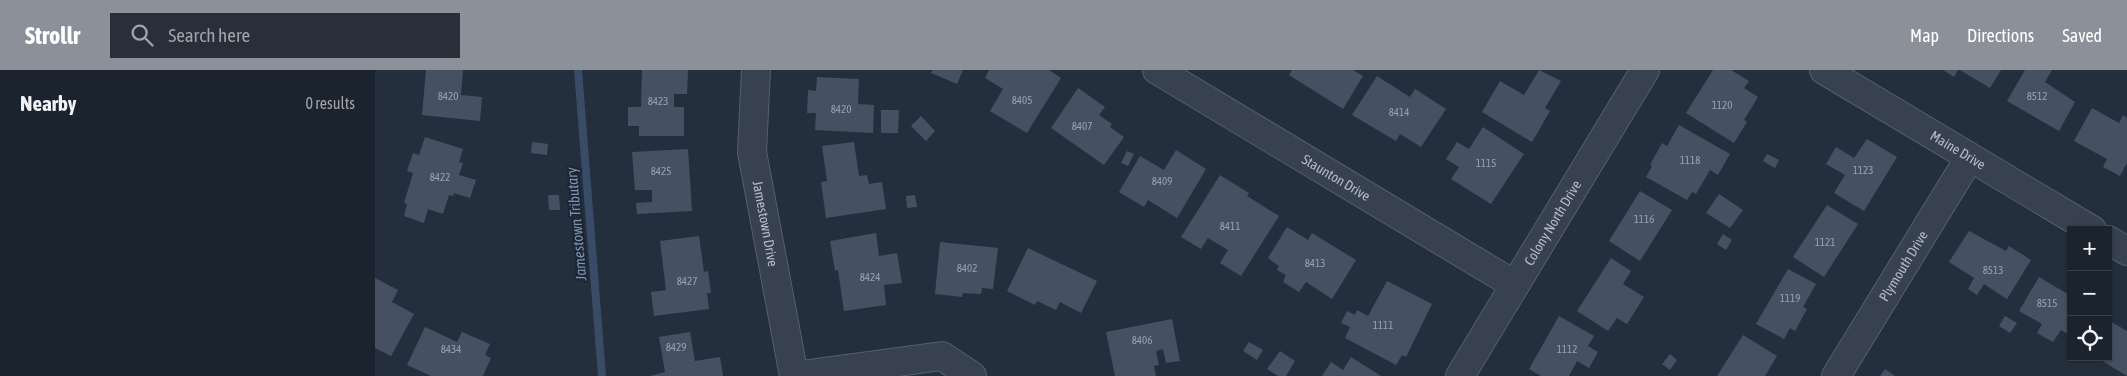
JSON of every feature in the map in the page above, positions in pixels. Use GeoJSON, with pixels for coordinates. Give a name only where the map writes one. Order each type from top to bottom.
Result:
{"type":"FeatureCollection","features":[{"type":"Feature","properties":{"kind":"street","name":"Jamestown Drive"},"geometry":{"type":"LineString","coordinates":[[756,70],[752,152],[794,376]]}},
{"type":"Feature","properties":{"kind":"street","name":"Staunton Drive"},"geometry":{"type":"LineString","coordinates":[[1157,70],[1515,285]]}},
{"type":"Feature","properties":{"kind":"street","name":"Colony North Drive"},"geometry":{"type":"LineString","coordinates":[[1460,376],[1645,70]]}},
{"type":"Feature","properties":{"kind":"street","name":"Maine Drive"},"geometry":{"type":"LineString","coordinates":[[1823,70],[2085,226]]}},
{"type":"Feature","properties":{"kind":"street","name":"Plymouth Drive"},"geometry":{"type":"LineString","coordinates":[[1836,376],[1970,157]]}},
{"type":"Feature","properties":{"kind":"street"},"geometry":{"type":"LineString","coordinates":[[2112,242],[2127,251]]}},
{"type":"Feature","properties":{"kind":"street"},"geometry":{"type":"LineString","coordinates":[[794,376],[942,356],[972,376]]}},
{"type":"Feature","properties":{"kind":"building"},"geometry":{"type":"Polygon","coordinates":[[[426,70],[463,70],[461,95],[482,97],[480,121],[422,115],[426,70]]]}},
{"type":"Feature","properties":{"kind":"building"},"geometry":{"type":"Polygon","coordinates":[[[642,70],[688,70],[687,94],[674,94],[674,107],[684,107],[684,136],[639,136],[639,126],[628,126],[628,107],[641,107],[642,70]]]}},
{"type":"Feature","properties":{"kind":"building"},"geometry":{"type":"Polygon","coordinates":[[[933,70],[963,70],[957,84],[931,73],[933,70]]]}},
{"type":"Feature","properties":{"kind":"building"},"geometry":{"type":"Polygon","coordinates":[[[989,70],[1049,70],[1061,78],[1027,133],[990,111],[1003,89],[985,78],[989,70]]]}},
{"type":"Feature","properties":{"kind":"building"},"geometry":{"type":"Polygon","coordinates":[[[1292,70],[1353,70],[1363,76],[1343,109],[1289,75],[1292,70]]]}},
{"type":"Feature","properties":{"kind":"building"},"geometry":{"type":"Polygon","coordinates":[[[1539,70],[1561,81],[1545,108],[1550,111],[1532,142],[1482,112],[1500,81],[1524,95],[1539,70]]]}},
{"type":"Feature","properties":{"kind":"building"},"geometry":{"type":"Polygon","coordinates":[[[1713,70],[1731,70],[1749,81],[1744,88],[1758,97],[1744,120],[1747,122],[1734,143],[1686,113],[1713,70]]]}},
{"type":"Feature","properties":{"kind":"building"},"geometry":{"type":"Polygon","coordinates":[[[1943,70],[1958,70],[1954,77],[1943,70]]]}},
{"type":"Feature","properties":{"kind":"building"},"geometry":{"type":"Polygon","coordinates":[[[1960,70],[2001,70],[1990,88],[1960,70]]]}},
{"type":"Feature","properties":{"kind":"building"},"geometry":{"type":"Polygon","coordinates":[[[2025,70],[2052,70],[2045,82],[2075,102],[2059,131],[2007,101],[2025,70]]]}},
{"type":"Feature","properties":{"kind":"building"},"geometry":{"type":"Polygon","coordinates":[[[1377,76],[1410,97],[1415,89],[1446,109],[1421,147],[1400,134],[1396,141],[1352,115],[1377,76]]]}},
{"type":"Feature","properties":{"kind":"building"},"geometry":{"type":"Polygon","coordinates":[[[817,77],[859,79],[858,104],[874,105],[873,133],[815,130],[816,113],[807,113],[808,90],[816,91],[817,77]]]}},
{"type":"Feature","properties":{"kind":"building"},"geometry":{"type":"Polygon","coordinates":[[[1078,88],[1105,107],[1099,115],[1112,124],[1110,127],[1124,137],[1104,165],[1051,128],[1078,88]]]}},
{"type":"Feature","properties":{"kind":"building"},"geometry":{"type":"Polygon","coordinates":[[[2092,108],[2119,123],[2123,115],[2127,118],[2127,163],[2120,176],[2103,167],[2107,159],[2074,141],[2092,108]]]}},
{"type":"Feature","properties":{"kind":"building"},"geometry":{"type":"Polygon","coordinates":[[[881,110],[899,110],[898,133],[881,133],[881,110]]]}},
{"type":"Feature","properties":{"kind":"building"},"geometry":{"type":"Polygon","coordinates":[[[921,116],[935,131],[926,141],[911,126],[921,116]]]}},
{"type":"Feature","properties":{"kind":"building"},"geometry":{"type":"Polygon","coordinates":[[[1679,125],[1730,154],[1718,175],[1710,170],[1696,194],[1692,192],[1687,200],[1646,177],[1662,143],[1667,146],[1679,125]]]}},
{"type":"Feature","properties":{"kind":"building"},"geometry":{"type":"Polygon","coordinates":[[[1483,127],[1524,154],[1491,204],[1451,179],[1459,167],[1446,159],[1457,142],[1469,149],[1483,127]]]}},
{"type":"Feature","properties":{"kind":"building"},"geometry":{"type":"Polygon","coordinates":[[[425,137],[463,149],[459,162],[463,163],[459,175],[476,180],[470,198],[454,193],[453,196],[449,195],[443,214],[428,209],[424,223],[404,216],[407,204],[404,203],[413,173],[407,171],[413,153],[419,155],[425,137]]]}},
{"type":"Feature","properties":{"kind":"building"},"geometry":{"type":"Polygon","coordinates":[[[1867,139],[1897,157],[1864,211],[1834,193],[1845,175],[1826,164],[1836,147],[1854,158],[1867,139]]]}},
{"type":"Feature","properties":{"kind":"building"},"geometry":{"type":"Polygon","coordinates":[[[532,142],[548,144],[547,155],[531,153],[532,142]]]}},
{"type":"Feature","properties":{"kind":"building"},"geometry":{"type":"Polygon","coordinates":[[[854,142],[859,176],[867,175],[869,184],[882,182],[886,209],[826,218],[821,182],[827,181],[822,146],[854,142]]]}},
{"type":"Feature","properties":{"kind":"building"},"geometry":{"type":"Polygon","coordinates":[[[688,149],[692,211],[637,214],[636,203],[652,202],[652,190],[635,190],[632,152],[688,149]]]}},
{"type":"Feature","properties":{"kind":"building"},"geometry":{"type":"Polygon","coordinates":[[[1176,150],[1206,169],[1177,218],[1148,200],[1144,207],[1119,192],[1140,156],[1164,170],[1176,150]]]}},
{"type":"Feature","properties":{"kind":"building"},"geometry":{"type":"Polygon","coordinates":[[[1127,151],[1134,154],[1128,166],[1121,163],[1127,151]]]}},
{"type":"Feature","properties":{"kind":"building"},"geometry":{"type":"Polygon","coordinates":[[[1767,154],[1779,160],[1775,168],[1763,161],[1767,154]]]}},
{"type":"Feature","properties":{"kind":"building"},"geometry":{"type":"Polygon","coordinates":[[[1220,175],[1249,193],[1247,196],[1279,216],[1241,276],[1220,263],[1228,250],[1208,238],[1201,249],[1181,237],[1220,175]]]}},
{"type":"Feature","properties":{"kind":"building"},"geometry":{"type":"Polygon","coordinates":[[[1640,191],[1672,210],[1640,261],[1609,241],[1640,191]]]}},
{"type":"Feature","properties":{"kind":"building"},"geometry":{"type":"Polygon","coordinates":[[[1719,194],[1743,210],[1730,228],[1706,213],[1719,194]]]}},
{"type":"Feature","properties":{"kind":"building"},"geometry":{"type":"Polygon","coordinates":[[[548,195],[559,195],[560,210],[549,210],[548,195]]]}},
{"type":"Feature","properties":{"kind":"building"},"geometry":{"type":"Polygon","coordinates":[[[915,195],[917,207],[907,208],[906,196],[915,195]]]}},
{"type":"Feature","properties":{"kind":"building"},"geometry":{"type":"Polygon","coordinates":[[[1827,205],[1858,224],[1824,277],[1793,257],[1827,205]]]}},
{"type":"Feature","properties":{"kind":"building"},"geometry":{"type":"Polygon","coordinates":[[[1287,227],[1308,240],[1312,233],[1356,260],[1332,299],[1306,282],[1299,292],[1283,282],[1286,275],[1277,270],[1279,266],[1268,258],[1287,227]]]}},
{"type":"Feature","properties":{"kind":"building"},"geometry":{"type":"Polygon","coordinates":[[[1969,231],[2006,251],[2009,246],[2031,260],[2007,299],[1984,284],[1977,295],[1968,289],[1974,278],[1949,262],[1969,231]]]}},
{"type":"Feature","properties":{"kind":"building"},"geometry":{"type":"Polygon","coordinates":[[[876,233],[879,256],[897,253],[902,283],[884,285],[886,305],[844,311],[838,270],[835,271],[830,241],[876,233]]]}},
{"type":"Feature","properties":{"kind":"building"},"geometry":{"type":"Polygon","coordinates":[[[1723,234],[1732,240],[1726,250],[1717,244],[1723,234]]]}},
{"type":"Feature","properties":{"kind":"building"},"geometry":{"type":"Polygon","coordinates":[[[699,236],[704,272],[708,271],[711,293],[707,293],[709,309],[654,316],[651,292],[666,290],[660,241],[699,236]]]}},
{"type":"Feature","properties":{"kind":"building"},"geometry":{"type":"Polygon","coordinates":[[[940,242],[998,248],[993,289],[982,288],[981,294],[963,293],[962,297],[935,294],[940,242]]]}},
{"type":"Feature","properties":{"kind":"building"},"geometry":{"type":"Polygon","coordinates":[[[1028,248],[1097,281],[1081,313],[1060,302],[1056,310],[1037,301],[1035,305],[1007,291],[1028,248]]]}},
{"type":"Feature","properties":{"kind":"building"},"geometry":{"type":"Polygon","coordinates":[[[1611,258],[1631,271],[1623,284],[1644,297],[1627,324],[1617,318],[1608,331],[1577,311],[1611,258]]]}},
{"type":"Feature","properties":{"kind":"building"},"geometry":{"type":"Polygon","coordinates":[[[1788,269],[1816,284],[1803,307],[1807,309],[1795,331],[1790,328],[1784,339],[1756,324],[1788,269]]]}},
{"type":"Feature","properties":{"kind":"building"},"geometry":{"type":"Polygon","coordinates":[[[2039,277],[2067,294],[2067,334],[2061,330],[2053,342],[2037,333],[2042,324],[2019,311],[2039,277]]]}},
{"type":"Feature","properties":{"kind":"building"},"geometry":{"type":"Polygon","coordinates":[[[375,278],[398,290],[392,302],[414,314],[391,356],[375,348],[375,278]]]}},
{"type":"Feature","properties":{"kind":"building"},"geometry":{"type":"Polygon","coordinates":[[[1387,281],[1432,304],[1406,357],[1402,355],[1396,365],[1345,338],[1350,327],[1341,323],[1347,311],[1355,315],[1357,310],[1368,316],[1387,281]]]}},
{"type":"Feature","properties":{"kind":"building"},"geometry":{"type":"Polygon","coordinates":[[[1559,316],[1594,336],[1588,346],[1598,352],[1589,368],[1577,361],[1569,376],[1541,376],[1529,369],[1559,316]]]}},
{"type":"Feature","properties":{"kind":"building"},"geometry":{"type":"Polygon","coordinates":[[[2005,316],[2017,323],[2010,333],[1999,326],[2005,316]]]}},
{"type":"Feature","properties":{"kind":"building"},"geometry":{"type":"Polygon","coordinates":[[[1172,319],[1180,361],[1166,363],[1163,349],[1156,351],[1159,365],[1154,366],[1156,376],[1115,376],[1106,332],[1172,319]]]}},
{"type":"Feature","properties":{"kind":"building"},"geometry":{"type":"Polygon","coordinates":[[[2112,322],[2127,331],[2127,376],[2103,361],[2112,361],[2112,322]]]}},
{"type":"Feature","properties":{"kind":"building"},"geometry":{"type":"Polygon","coordinates":[[[425,327],[457,342],[462,332],[490,344],[485,355],[491,358],[483,376],[431,376],[407,365],[425,327]]]}},
{"type":"Feature","properties":{"kind":"building"},"geometry":{"type":"Polygon","coordinates":[[[690,332],[695,361],[720,357],[723,376],[650,376],[665,372],[659,337],[690,332]]]}},
{"type":"Feature","properties":{"kind":"building"},"geometry":{"type":"Polygon","coordinates":[[[1743,335],[1777,356],[1765,376],[1717,376],[1743,335]]]}},
{"type":"Feature","properties":{"kind":"building"},"geometry":{"type":"Polygon","coordinates":[[[1249,342],[1263,350],[1257,360],[1243,351],[1249,342]]]}},
{"type":"Feature","properties":{"kind":"building"},"geometry":{"type":"Polygon","coordinates":[[[1280,351],[1295,361],[1286,376],[1278,376],[1267,369],[1280,351]]]}},
{"type":"Feature","properties":{"kind":"building"},"geometry":{"type":"Polygon","coordinates":[[[1670,354],[1677,360],[1670,370],[1662,364],[1670,354]]]}},
{"type":"Feature","properties":{"kind":"building"},"geometry":{"type":"Polygon","coordinates":[[[1351,357],[1381,376],[1322,376],[1331,362],[1343,370],[1351,357]]]}},
{"type":"Feature","properties":{"kind":"building"},"geometry":{"type":"Polygon","coordinates":[[[1885,369],[1895,376],[1880,376],[1885,369]]]}},
{"type":"Feature","properties":{"kind":"waterway","name":"Jamestown Tributary"},"geometry":{"type":"LineString","coordinates":[[578,70],[602,376]]}}]}
